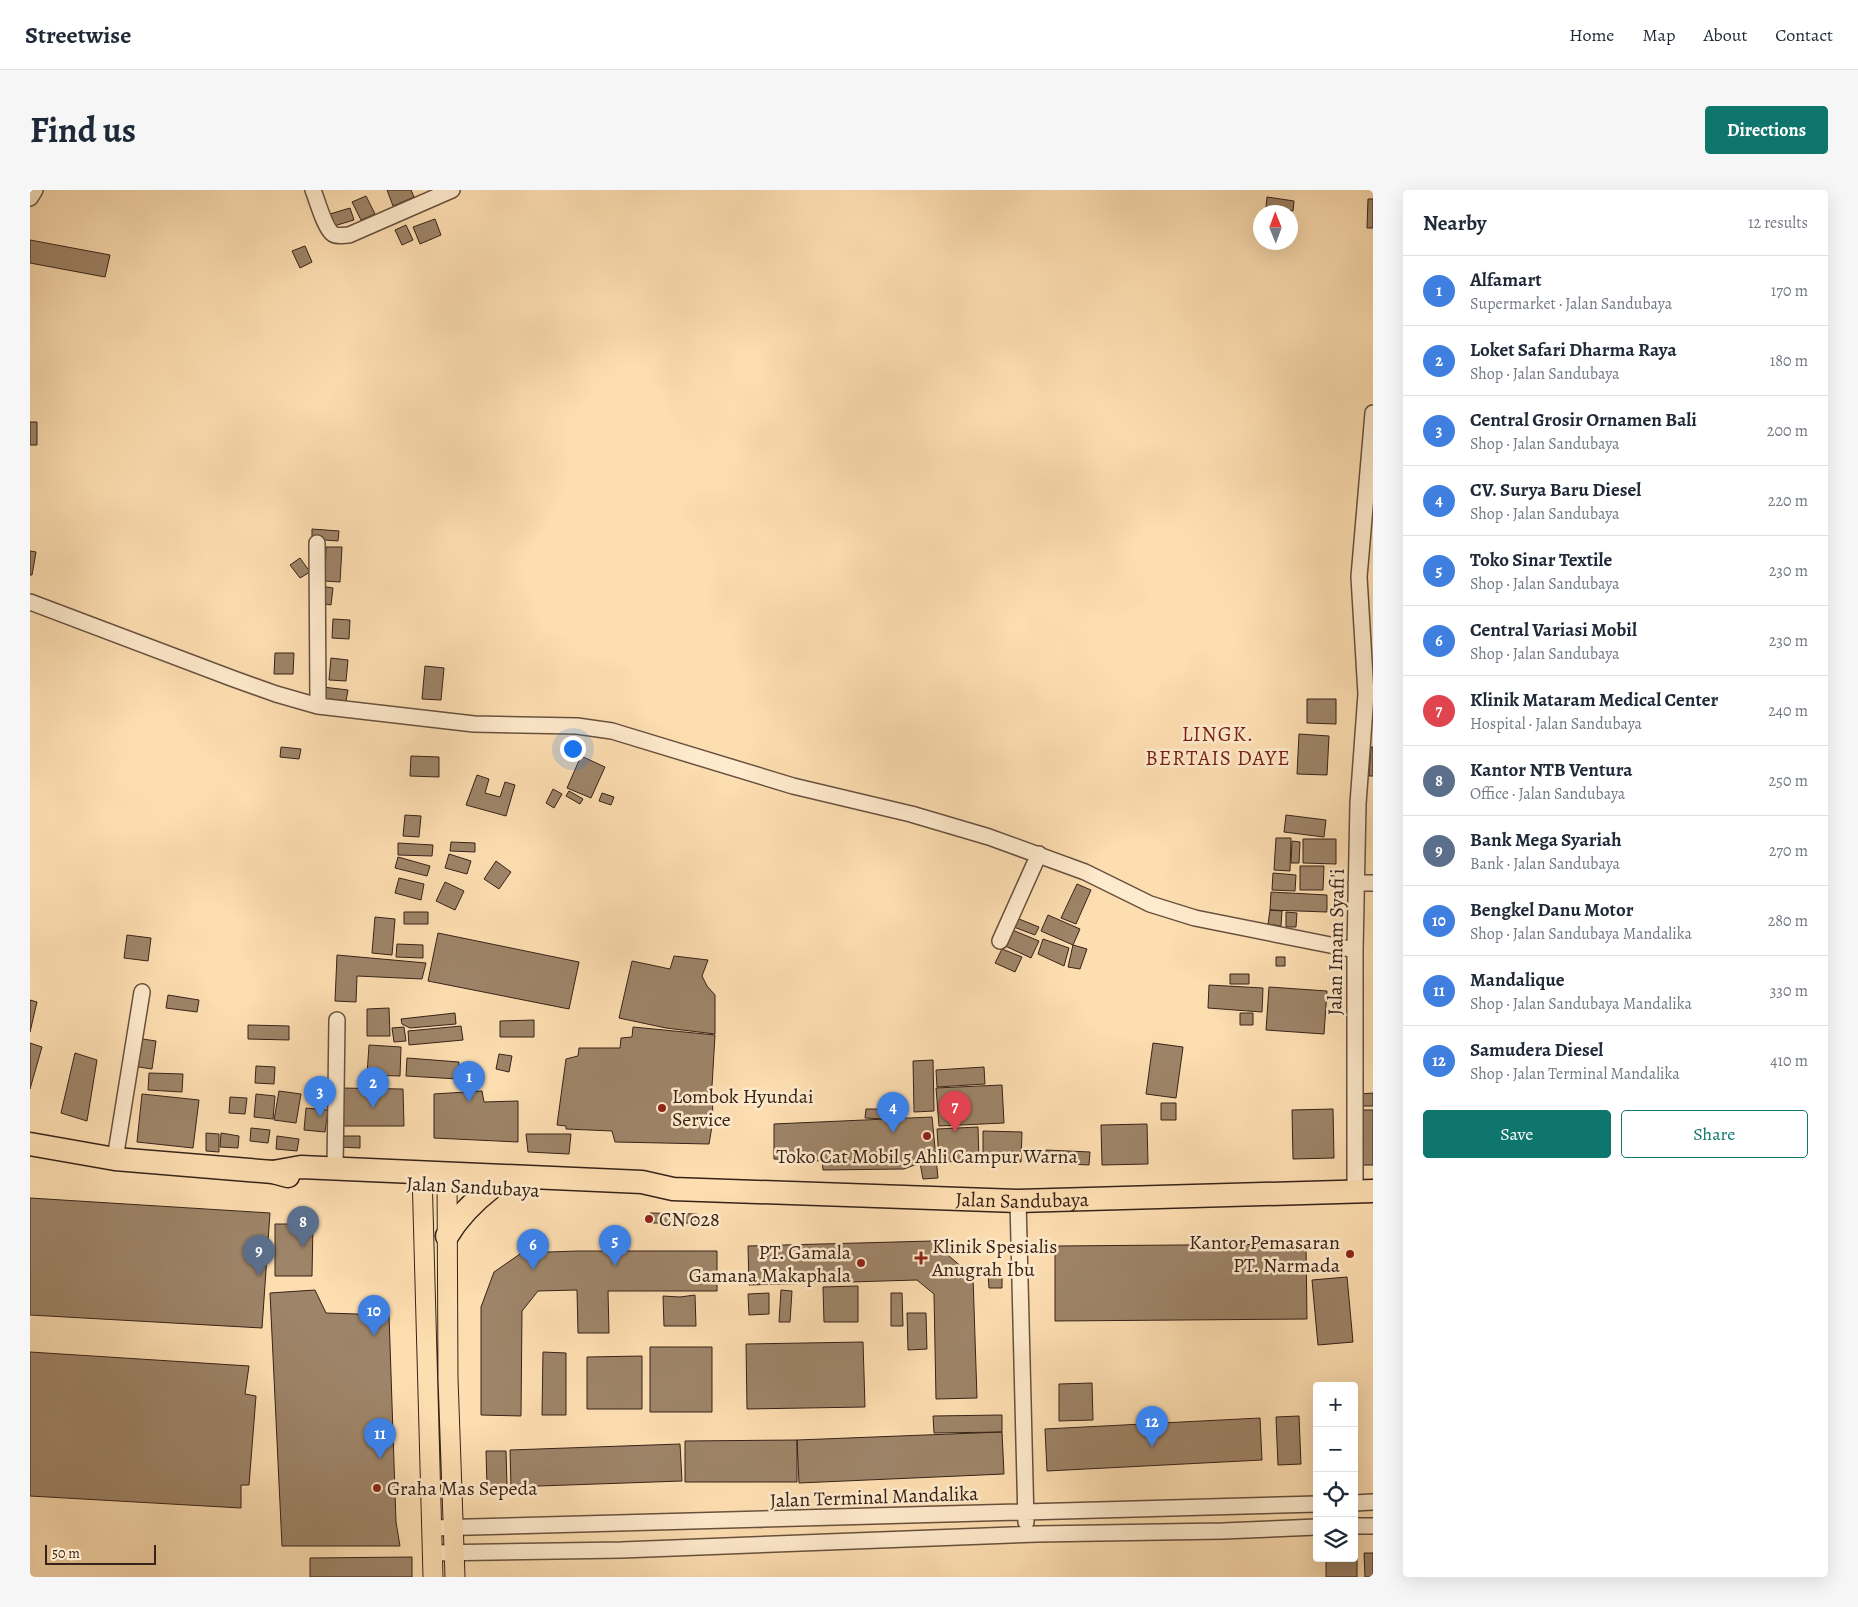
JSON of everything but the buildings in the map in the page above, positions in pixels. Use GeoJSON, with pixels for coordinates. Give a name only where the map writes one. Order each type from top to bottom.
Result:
{"type":"FeatureCollection","features":[{"type":"Feature","properties":{"kind":"highway","name":"Jalan Sandubaya"},"geometry":{"type":"LineString","coordinates":[[30,1144],[115,1160],[273,1172],[301,1179],[422,1178]]}},
{"type":"Feature","properties":{"kind":"highway","name":"Jalan Sandubaya"},"geometry":{"type":"LineString","coordinates":[[273,1172],[302,1167],[335,1168],[447,1180],[642,1182],[673,1189],[1018,1201],[1364,1191]]}},
{"type":"Feature","properties":{"kind":"highway","name":"Jalan Sandubaya"},"geometry":{"type":"LineString","coordinates":[[447,1180],[491,1188],[643,1194],[673,1189]]}},
{"type":"Feature","properties":{"kind":"highway"},"geometry":{"type":"LineString","coordinates":[[447,1236],[459,1217],[474,1201],[491,1188]]}},
{"type":"Feature","properties":{"kind":"main road"},"geometry":{"type":"LineString","coordinates":[[422,1178],[434,1577]]}},
{"type":"Feature","properties":{"kind":"main road"},"geometry":{"type":"LineString","coordinates":[[447,1180],[448,1378],[454,1577]]}},
{"type":"Feature","properties":{"kind":"street"},"geometry":{"type":"LineString","coordinates":[[30,198],[36,190]]}},
{"type":"Feature","properties":{"kind":"street"},"geometry":{"type":"LineString","coordinates":[[313,190],[328,229],[334,235],[341,236],[349,235],[452,190]]}},
{"type":"Feature","properties":{"kind":"street","name":"Jalan Imam Syafi'i"},"geometry":{"type":"LineString","coordinates":[[1364,1191],[1355,950],[1356,883],[1366,790],[1369,694],[1359,577],[1373,412]]}},
{"type":"Feature","properties":{"kind":"street"},"geometry":{"type":"LineString","coordinates":[[317,543],[318,706]]}},
{"type":"Feature","properties":{"kind":"street"},"geometry":{"type":"LineString","coordinates":[[30,602],[234,679],[318,706],[474,724],[577,726],[612,731],[794,786],[911,814],[990,837],[1085,872],[1134,898],[1195,918],[1355,950]]}},
{"type":"Feature","properties":{"kind":"street"},"geometry":{"type":"LineString","coordinates":[[1000,941],[1040,854]]}},
{"type":"Feature","properties":{"kind":"street"},"geometry":{"type":"LineString","coordinates":[[1356,883],[1373,883]]}},
{"type":"Feature","properties":{"kind":"street"},"geometry":{"type":"LineString","coordinates":[[115,1160],[142,992]]}},
{"type":"Feature","properties":{"kind":"street"},"geometry":{"type":"LineString","coordinates":[[335,1168],[337,1020]]}},
{"type":"Feature","properties":{"kind":"street"},"geometry":{"type":"LineString","coordinates":[[1018,1201],[1026,1534]]}},
{"type":"Feature","properties":{"kind":"street"},"geometry":{"type":"LineString","coordinates":[[1358,1503],[1373,1502]]}},
{"type":"Feature","properties":{"kind":"street","name":"Jalan Terminal Mandalika"},"geometry":{"type":"LineString","coordinates":[[432,1528],[1313,1504]]}},
{"type":"Feature","properties":{"kind":"street"},"geometry":{"type":"LineString","coordinates":[[1358,1526],[1373,1526]]}},
{"type":"Feature","properties":{"kind":"street"},"geometry":{"type":"LineString","coordinates":[[433,1553],[622,1550],[1026,1534],[1313,1527]]}},
{"type":"Feature","properties":{"kind":"place","name":"Alfamart"},"geometry":{"type":"Point","coordinates":[469,1102]}},
{"type":"Feature","properties":{"kind":"place","name":"Loket Safari Dharma Raya"},"geometry":{"type":"Point","coordinates":[373,1108]}},
{"type":"Feature","properties":{"kind":"place","name":"Lombok Hyundai Service"},"geometry":{"type":"Point","coordinates":[662,1108]}},
{"type":"Feature","properties":{"kind":"place","name":"Central Grosir Ornamen Bali"},"geometry":{"type":"Point","coordinates":[320,1117]}},
{"type":"Feature","properties":{"kind":"place","name":"Klinik Mataram Medical Center"},"geometry":{"type":"Point","coordinates":[955,1132]}},
{"type":"Feature","properties":{"kind":"place","name":"CV. Surya Baru Diesel"},"geometry":{"type":"Point","coordinates":[893,1133]}},
{"type":"Feature","properties":{"kind":"place","name":"Toko Cat Mobil 5 Ahli Campur Warna"},"geometry":{"type":"Point","coordinates":[927,1136]}},
{"type":"Feature","properties":{"kind":"place","name":"CN 028"},"geometry":{"type":"Point","coordinates":[649,1219]}},
{"type":"Feature","properties":{"kind":"place","name":"Kantor NTB Ventura"},"geometry":{"type":"Point","coordinates":[303,1247]}},
{"type":"Feature","properties":{"kind":"place","name":"Kantor Pemasaran PT. Narmada"},"geometry":{"type":"Point","coordinates":[1350,1254]}},
{"type":"Feature","properties":{"kind":"place","name":"Klinik Spesialis Anugrah Ibu"},"geometry":{"type":"Point","coordinates":[921,1258]}},
{"type":"Feature","properties":{"kind":"place","name":"PT. Gamala Gamana Makaphala"},"geometry":{"type":"Point","coordinates":[861,1263]}},
{"type":"Feature","properties":{"kind":"place","name":"Toko Sinar Textile"},"geometry":{"type":"Point","coordinates":[615,1266]}},
{"type":"Feature","properties":{"kind":"place","name":"Central Variasi Mobil"},"geometry":{"type":"Point","coordinates":[533,1270]}},
{"type":"Feature","properties":{"kind":"place","name":"Bank Mega Syariah"},"geometry":{"type":"Point","coordinates":[259,1276]}},
{"type":"Feature","properties":{"kind":"place","name":"Bengkel Danu Motor"},"geometry":{"type":"Point","coordinates":[374,1336]}},
{"type":"Feature","properties":{"kind":"place","name":"Samudera Diesel"},"geometry":{"type":"Point","coordinates":[1152,1447]}},
{"type":"Feature","properties":{"kind":"place","name":"Mandalique"},"geometry":{"type":"Point","coordinates":[380,1459]}},
{"type":"Feature","properties":{"kind":"place","name":"Graha Mas Sepeda"},"geometry":{"type":"Point","coordinates":[377,1488]}},
{"type":"Feature","properties":{"kind":"district","name":"LINGK. BERTAIS DAYE"},"geometry":{"type":"Point","coordinates":[1218,746]}}]}
